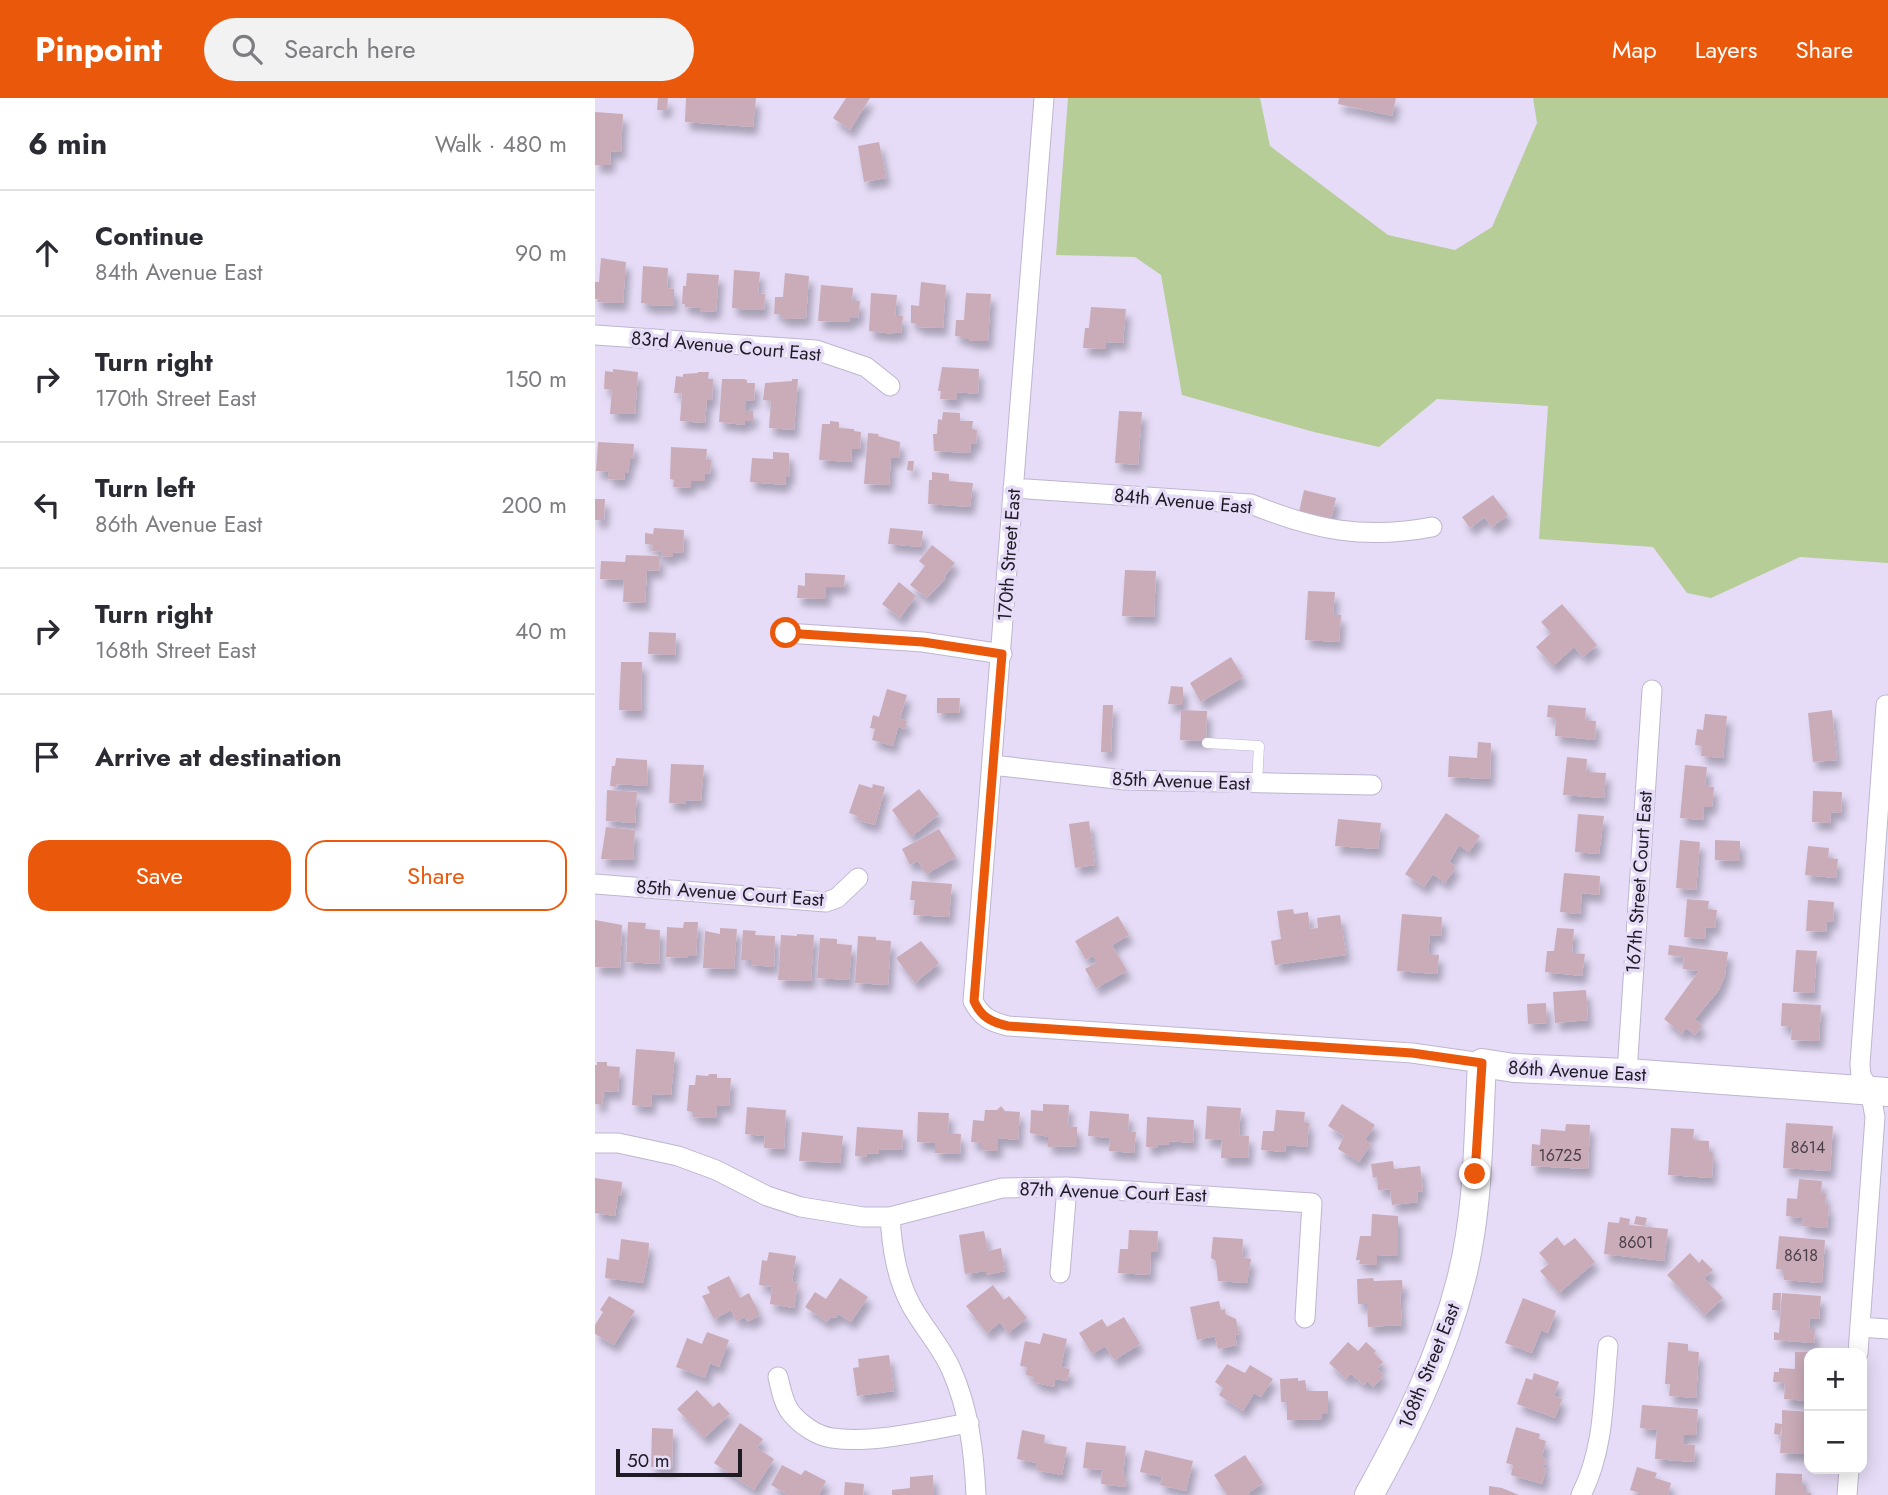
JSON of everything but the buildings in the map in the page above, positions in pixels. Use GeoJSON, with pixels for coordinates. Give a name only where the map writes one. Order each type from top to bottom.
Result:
{"type":"FeatureCollection","features":[{"type":"Feature","properties":{"kind":"street","name":"170th Street East"},"geometry":{"type":"LineString","coordinates":[[978,1011],[974,1001],[1044,98]]}},
{"type":"Feature","properties":{"kind":"street","name":"83rd Avenue Court East"},"geometry":{"type":"LineString","coordinates":[[595,335],[816,350],[866,367],[890,386]]}},
{"type":"Feature","properties":{"kind":"street","name":"84th Avenue East"},"geometry":{"type":"LineString","coordinates":[[1013,488],[1251,504],[1323,527],[1369,534],[1404,533],[1432,527]]}},
{"type":"Feature","properties":{"kind":"street"},"geometry":{"type":"LineString","coordinates":[[786,633],[923,642],[1002,654]]}},
{"type":"Feature","properties":{"kind":"street","name":"167th Street Court East"},"geometry":{"type":"LineString","coordinates":[[1627,1073],[1652,690]]}},
{"type":"Feature","properties":{"kind":"street"},"geometry":{"type":"LineString","coordinates":[[1858,1348],[1879,1091],[1861,1076],[1860,1064],[1886,705]]}},
{"type":"Feature","properties":{"kind":"street","name":"85th Avenue East"},"geometry":{"type":"LineString","coordinates":[[992,765],[1125,780],[1372,785]]}},
{"type":"Feature","properties":{"kind":"street","name":"85th Avenue Court East"},"geometry":{"type":"LineString","coordinates":[[595,884],[826,902],[837,898],[858,878]]}},
{"type":"Feature","properties":{"kind":"street","name":"86th Avenue East"},"geometry":{"type":"LineString","coordinates":[[978,1011],[988,1020],[1008,1026],[1412,1053],[1514,1069],[1627,1073],[1879,1091]]}},
{"type":"Feature","properties":{"kind":"street","name":"168th Street East"},"geometry":{"type":"LineString","coordinates":[[1369,1495],[1395,1448],[1426,1381],[1444,1338],[1461,1280],[1473,1198],[1482,1063]]}},
{"type":"Feature","properties":{"kind":"street","name":"87th Avenue Court East"},"geometry":{"type":"LineString","coordinates":[[595,1143],[618,1143],[678,1156],[716,1170],[768,1196],[801,1207],[863,1217],[890,1217],[1002,1188],[1067,1187],[1312,1203],[1305,1318]]}},
{"type":"Feature","properties":{"kind":"street"},"geometry":{"type":"LineString","coordinates":[[1060,1273],[1067,1187]]}},
{"type":"Feature","properties":{"kind":"street"},"geometry":{"type":"LineString","coordinates":[[890,1217],[897,1270],[911,1304],[951,1367],[969,1423],[975,1459],[976,1495]]}},
{"type":"Feature","properties":{"kind":"street"},"geometry":{"type":"LineString","coordinates":[[1860,1327],[1888,1329]]}},
{"type":"Feature","properties":{"kind":"street"},"geometry":{"type":"LineString","coordinates":[[1581,1495],[1599,1445],[1608,1346]]}},
{"type":"Feature","properties":{"kind":"street"},"geometry":{"type":"LineString","coordinates":[[778,1377],[790,1412],[814,1433],[831,1438],[858,1439],[969,1423]]}},
{"type":"Feature","properties":{"kind":"street"},"geometry":{"type":"LineString","coordinates":[[1847,1495],[1849,1474]]}},
{"type":"Feature","properties":{"kind":"lane"},"geometry":{"type":"LineString","coordinates":[[1207,743],[1259,746],[1257,784]]}},
{"type":"Feature","properties":{"kind":"green space"},"geometry":{"type":"Polygon","coordinates":[[[1068,98],[1260,98],[1270,146],[1388,235],[1455,250],[1492,227],[1537,123],[1533,98],[1888,98],[1888,563],[1800,557],[1711,598],[1687,593],[1653,547],[1539,539],[1548,406],[1437,399],[1379,447],[1182,395],[1161,275],[1135,257],[1056,255],[1068,98]]]}},
{"type":"Feature","properties":{"kind":"route"},"geometry":{"type":"LineString","coordinates":[[786,633],[923,642],[1002,654],[974,1001],[978,1011],[988,1020],[1008,1026],[1412,1053],[1482,1063],[1475,1174]]}}]}
